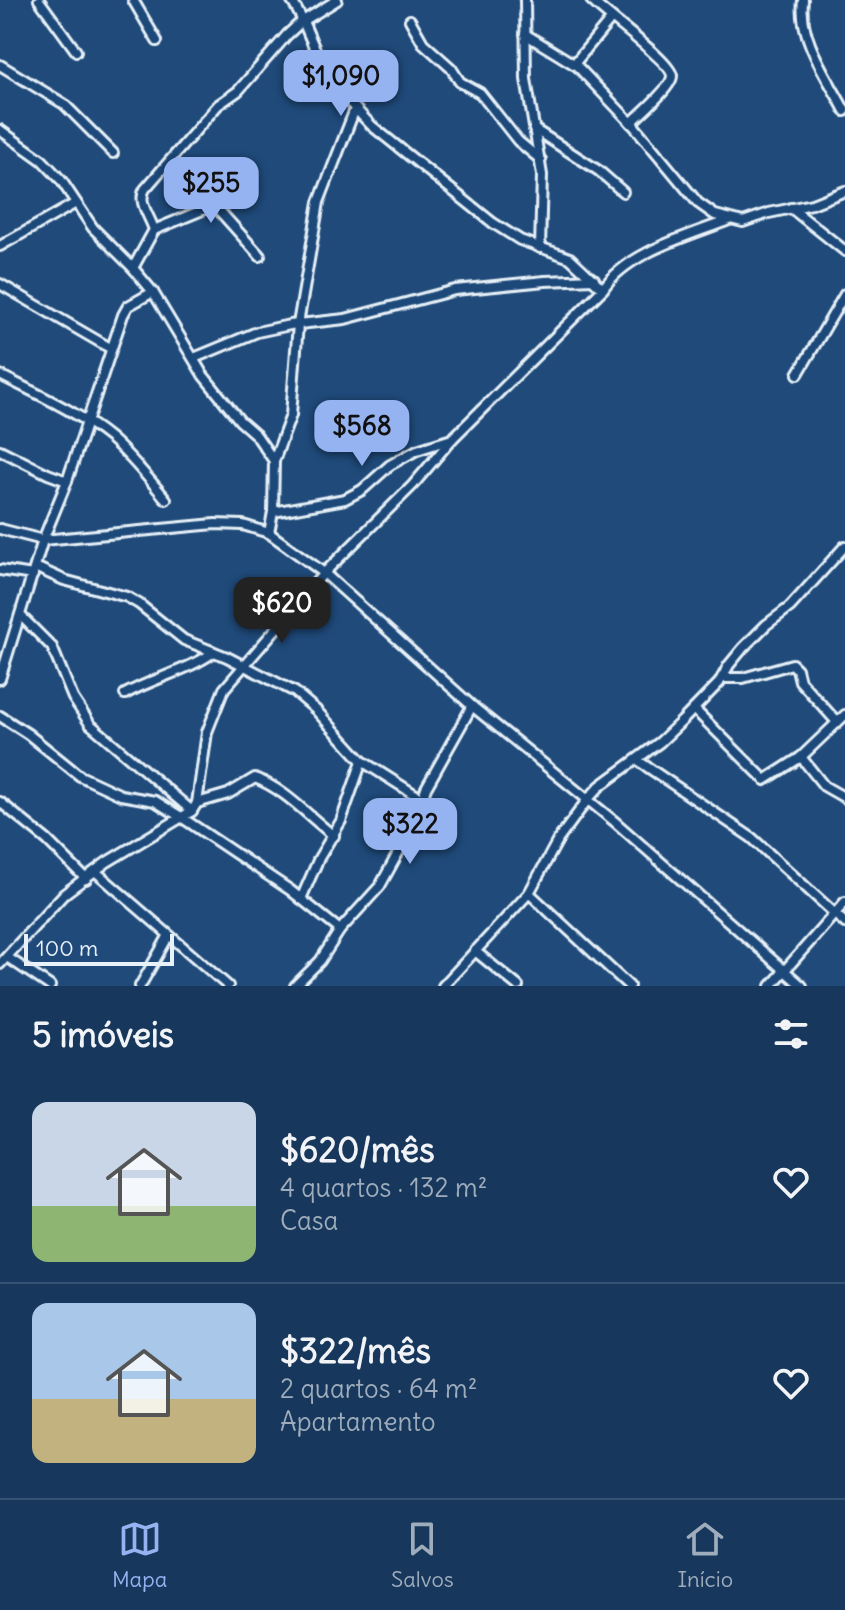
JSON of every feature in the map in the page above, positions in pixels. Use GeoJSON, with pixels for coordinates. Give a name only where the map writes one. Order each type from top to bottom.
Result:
{"type":"FeatureCollection","features":[{"type":"Feature","properties":{"kind":"street"},"geometry":{"type":"LineString","coordinates":[[39,0],[76,51]]}},
{"type":"Feature","properties":{"kind":"street"},"geometry":{"type":"LineString","coordinates":[[291,0],[305,20],[323,65],[355,109],[470,206],[520,240],[570,258],[603,289]]}},
{"type":"Feature","properties":{"kind":"street"},"geometry":{"type":"LineString","coordinates":[[154,230],[143,205],[145,189],[218,105],[238,91],[287,35],[337,0]]}},
{"type":"Feature","properties":{"kind":"street"},"geometry":{"type":"LineString","coordinates":[[525,0],[526,79],[541,160],[540,248]]}},
{"type":"Feature","properties":{"kind":"street"},"geometry":{"type":"LineString","coordinates":[[591,0],[628,30],[672,73],[666,88],[631,123]]}},
{"type":"Feature","properties":{"kind":"street"},"geometry":{"type":"LineString","coordinates":[[803,0],[801,15],[806,33],[845,111]]}},
{"type":"Feature","properties":{"kind":"street"},"geometry":{"type":"LineString","coordinates":[[138,2],[157,41]]}},
{"type":"Feature","properties":{"kind":"street"},"geometry":{"type":"LineString","coordinates":[[574,64],[611,19]]}},
{"type":"Feature","properties":{"kind":"street"},"geometry":{"type":"LineString","coordinates":[[410,20],[423,43],[451,68],[460,82],[480,93],[518,141],[541,160]]}},
{"type":"Feature","properties":{"kind":"street"},"geometry":{"type":"LineString","coordinates":[[525,34],[574,64],[631,123],[698,203],[715,215],[743,222],[812,204],[845,191]]}},
{"type":"Feature","properties":{"kind":"street"},"geometry":{"type":"LineString","coordinates":[[0,65],[64,104],[113,153]]}},
{"type":"Feature","properties":{"kind":"street"},"geometry":{"type":"LineString","coordinates":[[269,533],[273,512],[274,461],[291,415],[298,324],[319,202],[355,109]]}},
{"type":"Feature","properties":{"kind":"street"},"geometry":{"type":"LineString","coordinates":[[534,129],[599,171],[623,192]]}},
{"type":"Feature","properties":{"kind":"street"},"geometry":{"type":"LineString","coordinates":[[0,130],[42,160],[61,180],[93,228],[153,292],[203,375],[240,421],[256,435],[274,461]]}},
{"type":"Feature","properties":{"kind":"street"},"geometry":{"type":"LineString","coordinates":[[0,246],[76,203]]}},
{"type":"Feature","properties":{"kind":"street"},"geometry":{"type":"LineString","coordinates":[[133,268],[154,230],[212,206],[260,256]]}},
{"type":"Feature","properties":{"kind":"street"},"geometry":{"type":"LineString","coordinates":[[791,208],[845,251]]}},
{"type":"Feature","properties":{"kind":"street"},"geometry":{"type":"LineString","coordinates":[[195,807],[207,732],[224,689],[324,573],[412,486],[452,439],[603,289],[612,276],[631,261],[730,220]]}},
{"type":"Feature","properties":{"kind":"street"},"geometry":{"type":"LineString","coordinates":[[194,358],[257,332],[345,319],[455,290],[594,279]]}},
{"type":"Feature","properties":{"kind":"street"},"geometry":{"type":"LineString","coordinates":[[0,284],[110,348]]}},
{"type":"Feature","properties":{"kind":"street"},"geometry":{"type":"LineString","coordinates":[[0,679],[43,540],[67,481],[110,348],[128,306],[153,292]]}},
{"type":"Feature","properties":{"kind":"street"},"geometry":{"type":"LineString","coordinates":[[798,374],[845,294]]}},
{"type":"Feature","properties":{"kind":"street"},"geometry":{"type":"LineString","coordinates":[[0,375],[108,437],[133,460],[166,499]]}},
{"type":"Feature","properties":{"kind":"street"},"geometry":{"type":"LineString","coordinates":[[273,512],[345,499],[362,490],[390,465],[417,450],[452,439]]}},
{"type":"Feature","properties":{"kind":"street"},"geometry":{"type":"LineString","coordinates":[[0,450],[67,481]]}},
{"type":"Feature","properties":{"kind":"street"},"geometry":{"type":"LineString","coordinates":[[0,529],[43,540],[215,524],[243,525],[269,533],[324,573],[472,706],[588,799],[802,986]]}},
{"type":"Feature","properties":{"kind":"street"},"geometry":{"type":"LineString","coordinates":[[443,986],[529,893],[558,840],[588,799],[600,786],[660,742],[694,709],[722,678],[743,648],[790,607],[845,546]]}},
{"type":"Feature","properties":{"kind":"street"},"geometry":{"type":"LineString","coordinates":[[0,570],[34,571],[127,597],[184,640],[244,665],[295,692],[316,710],[362,761],[422,799]]}},
{"type":"Feature","properties":{"kind":"street"},"geometry":{"type":"LineString","coordinates":[[21,616],[52,647],[73,698],[90,724],[195,807]]}},
{"type":"Feature","properties":{"kind":"street"},"geometry":{"type":"LineString","coordinates":[[125,694],[149,681],[197,664],[214,652]]}},
{"type":"Feature","properties":{"kind":"street"},"geometry":{"type":"LineString","coordinates":[[722,678],[743,678],[792,664],[800,681],[837,722]]}},
{"type":"Feature","properties":{"kind":"street"},"geometry":{"type":"LineString","coordinates":[[295,986],[320,961],[340,930],[380,886],[414,824],[426,788],[472,706]]}},
{"type":"Feature","properties":{"kind":"street"},"geometry":{"type":"LineString","coordinates":[[694,709],[765,780],[801,757],[845,715]]}},
{"type":"Feature","properties":{"kind":"street"},"geometry":{"type":"LineString","coordinates":[[0,716],[80,776],[121,795],[155,801],[181,817],[301,899],[340,930]]}},
{"type":"Feature","properties":{"kind":"street"},"geometry":{"type":"LineString","coordinates":[[801,757],[824,786],[845,798]]}},
{"type":"Feature","properties":{"kind":"street"},"geometry":{"type":"LineString","coordinates":[[637,760],[752,838],[845,923]]}},
{"type":"Feature","properties":{"kind":"street"},"geometry":{"type":"LineString","coordinates":[[301,899],[319,858],[334,836],[362,761]]}},
{"type":"Feature","properties":{"kind":"street"},"geometry":{"type":"LineString","coordinates":[[50,986],[3,960],[64,894],[195,807],[228,794],[255,778],[289,797],[334,836]]}},
{"type":"Feature","properties":{"kind":"street"},"geometry":{"type":"LineString","coordinates":[[0,802],[47,840],[86,879]]}},
{"type":"Feature","properties":{"kind":"street"},"geometry":{"type":"LineString","coordinates":[[95,871],[228,986]]}},
{"type":"Feature","properties":{"kind":"street"},"geometry":{"type":"LineString","coordinates":[[529,893],[629,986]]}},
{"type":"Feature","properties":{"kind":"street"},"geometry":{"type":"LineString","coordinates":[[771,986],[845,902]]}},
{"type":"Feature","properties":{"kind":"street"},"geometry":{"type":"LineString","coordinates":[[140,986],[169,935]]}},
{"type":"Feature","properties":{"kind":"street"},"geometry":{"type":"LineString","coordinates":[[475,951],[518,986]]}}]}
